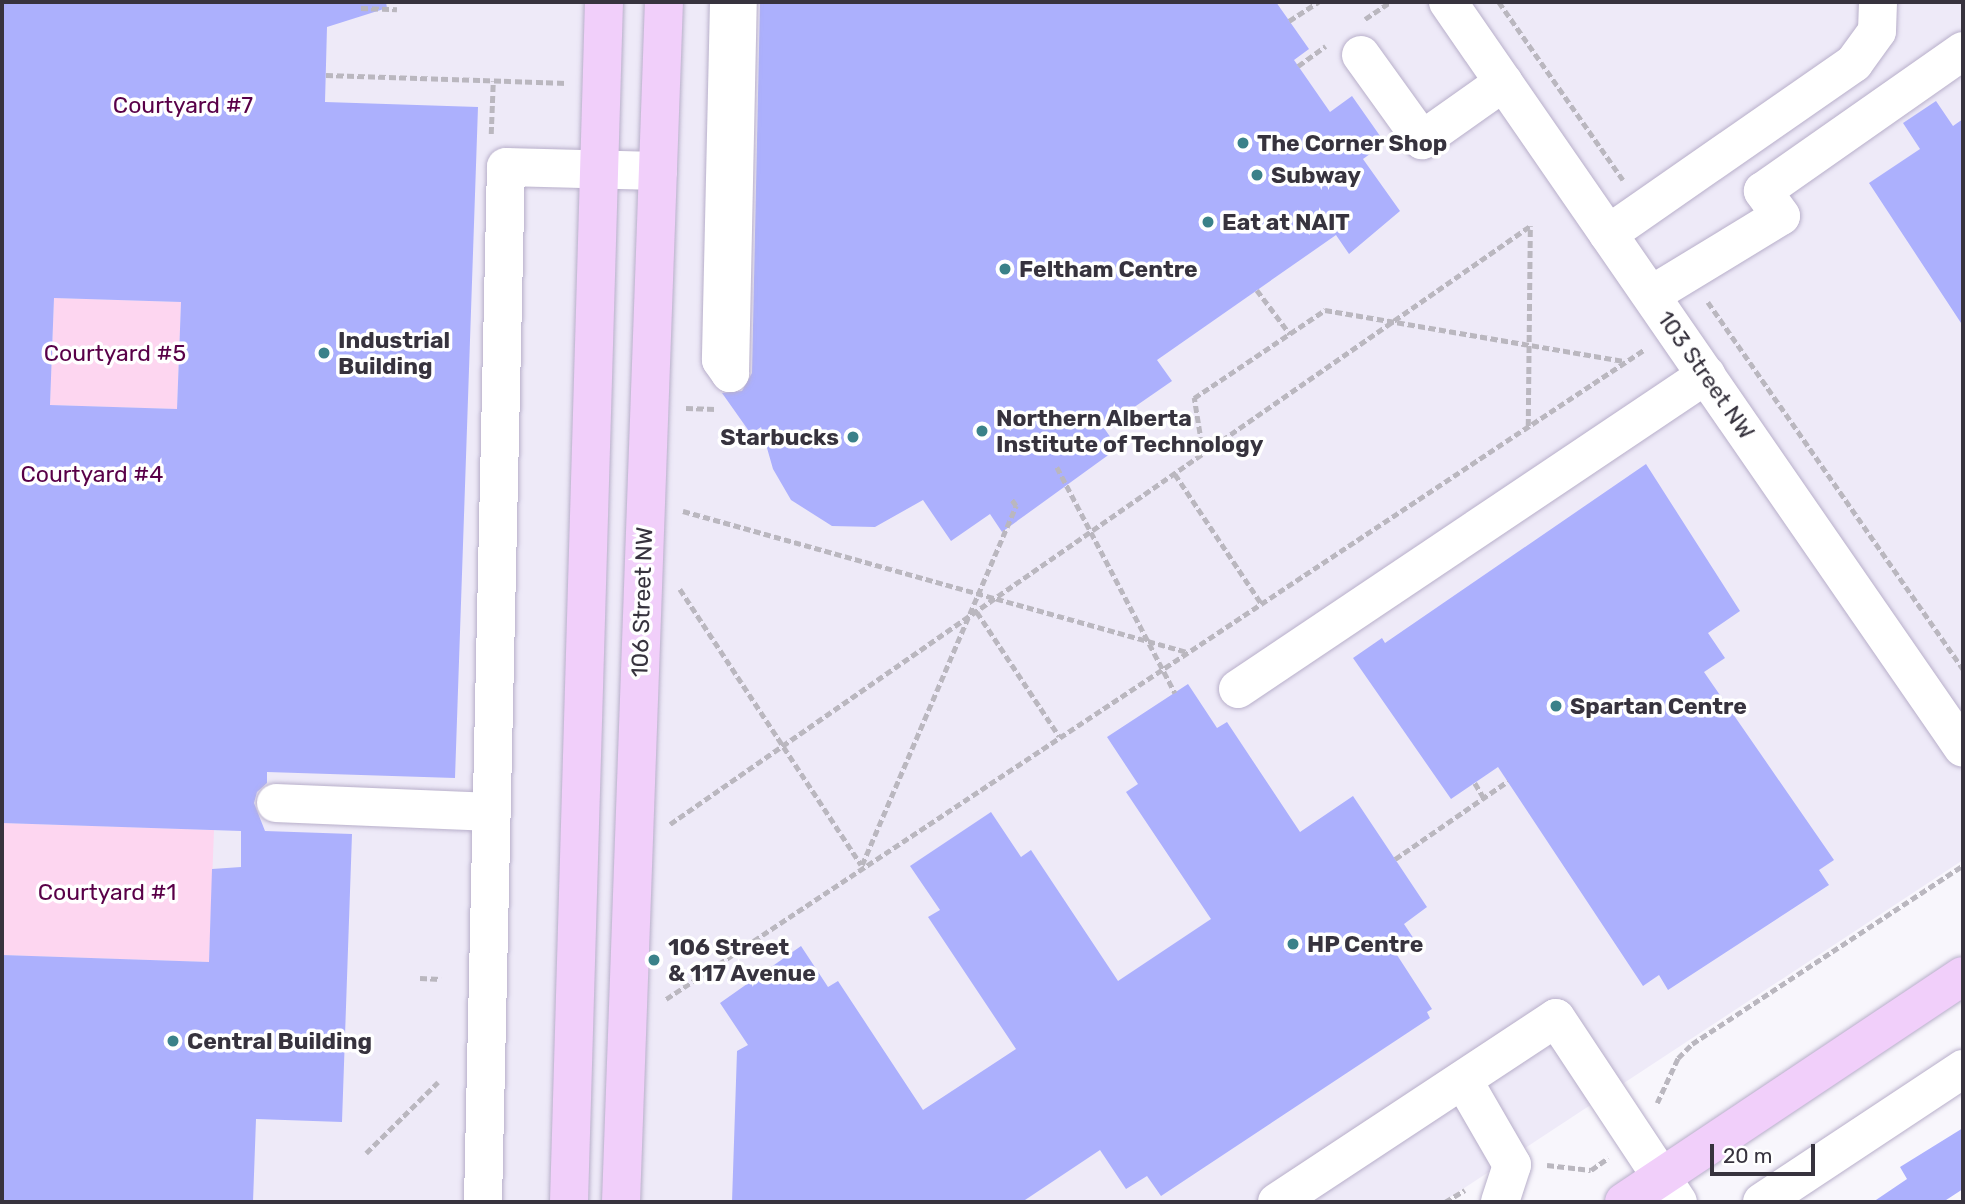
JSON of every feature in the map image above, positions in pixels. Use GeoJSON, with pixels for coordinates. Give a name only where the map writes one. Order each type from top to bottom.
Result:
{"type":"FeatureCollection","features":[{"type":"Feature","properties":{"kind":"main road"},"geometry":{"type":"LineString","coordinates":[[569,1202],[604,2]]}},
{"type":"Feature","properties":{"kind":"main road","name":"106 Street NW"},"geometry":{"type":"LineString","coordinates":[[621,1202],[664,2]]}},
{"type":"Feature","properties":{"kind":"main road"},"geometry":{"type":"LineString","coordinates":[[1624,1202],[1657,1170],[1963,976]]}},
{"type":"Feature","properties":{"kind":"street"},"geometry":{"type":"LineString","coordinates":[[729,2],[721,360],[730,373],[738,2]]}},
{"type":"Feature","properties":{"kind":"street","name":"103 Street NW"},"geometry":{"type":"LineString","coordinates":[[1448,2],[1963,748]]}},
{"type":"Feature","properties":{"kind":"street"},"geometry":{"type":"LineString","coordinates":[[1608,234],[1854,62],[1877,31],[1878,2]]}},
{"type":"Feature","properties":{"kind":"street"},"geometry":{"type":"LineString","coordinates":[[1651,296],[1780,216],[1763,191],[1963,51]]}},
{"type":"Feature","properties":{"kind":"street"},"geometry":{"type":"LineString","coordinates":[[1361,55],[1422,141],[1504,82]]}},
{"type":"Feature","properties":{"kind":"street"},"geometry":{"type":"LineString","coordinates":[[484,1202],[506,167],[658,171]]}},
{"type":"Feature","properties":{"kind":"street"},"geometry":{"type":"LineString","coordinates":[[1238,689],[1706,375]]}},
{"type":"Feature","properties":{"kind":"street"},"geometry":{"type":"LineString","coordinates":[[276,803],[492,812]]}},
{"type":"Feature","properties":{"kind":"street"},"geometry":{"type":"LineString","coordinates":[[1277,1202],[1556,1018],[1657,1170]]}},
{"type":"Feature","properties":{"kind":"street"},"geometry":{"type":"LineString","coordinates":[[1762,1202],[1963,1069]]}},
{"type":"Feature","properties":{"kind":"street"},"geometry":{"type":"LineString","coordinates":[[1463,1080],[1513,1165],[1500,1202]]}},
{"type":"Feature","properties":{"kind":"path"},"geometry":{"type":"LineString","coordinates":[[1289,21],[1318,2]]}},
{"type":"Feature","properties":{"kind":"path"},"geometry":{"type":"LineString","coordinates":[[1499,2],[1643,208]]}},
{"type":"Feature","properties":{"kind":"path"},"geometry":{"type":"LineString","coordinates":[[360,8],[397,9]]}},
{"type":"Feature","properties":{"kind":"path"},"geometry":{"type":"LineString","coordinates":[[326,75],[575,84]]}},
{"type":"Feature","properties":{"kind":"path"},"geometry":{"type":"LineString","coordinates":[[493,81],[491,133],[506,167]]}},
{"type":"Feature","properties":{"kind":"path"},"geometry":{"type":"LineString","coordinates":[[670,824],[1530,226],[1528,426]]}},
{"type":"Feature","properties":{"kind":"path"},"geometry":{"type":"LineString","coordinates":[[1688,272],[1963,669]]}},
{"type":"Feature","properties":{"kind":"path"},"geometry":{"type":"LineString","coordinates":[[1257,290],[1290,334]]}},
{"type":"Feature","properties":{"kind":"path"},"geometry":{"type":"LineString","coordinates":[[666,999],[861,866],[1710,305]]}},
{"type":"Feature","properties":{"kind":"path"},"geometry":{"type":"LineString","coordinates":[[1203,454],[1194,398],[1325,310],[1626,362]]}},
{"type":"Feature","properties":{"kind":"path"},"geometry":{"type":"LineString","coordinates":[[687,408],[722,409]]}},
{"type":"Feature","properties":{"kind":"path"},"geometry":{"type":"LineString","coordinates":[[1057,467],[1175,693]]}},
{"type":"Feature","properties":{"kind":"path"},"geometry":{"type":"LineString","coordinates":[[1175,474],[1261,603]]}},
{"type":"Feature","properties":{"kind":"path"},"geometry":{"type":"LineString","coordinates":[[861,866],[964,621],[1016,506],[1011,499]]}},
{"type":"Feature","properties":{"kind":"path"},"geometry":{"type":"LineString","coordinates":[[683,511],[1187,652]]}},
{"type":"Feature","properties":{"kind":"path"},"geometry":{"type":"LineString","coordinates":[[680,589],[861,866]]}},
{"type":"Feature","properties":{"kind":"path"},"geometry":{"type":"LineString","coordinates":[[977,612],[1059,736]]}},
{"type":"Feature","properties":{"kind":"path"},"geometry":{"type":"LineString","coordinates":[[1395,859],[1507,781]]}},
{"type":"Feature","properties":{"kind":"path"},"geometry":{"type":"LineString","coordinates":[[1475,783],[1484,798]]}},
{"type":"Feature","properties":{"kind":"path"},"geometry":{"type":"LineString","coordinates":[[1513,1165],[1591,1170],[1657,1170],[1684,1050],[1963,865]]}},
{"type":"Feature","properties":{"kind":"path"},"geometry":{"type":"LineString","coordinates":[[420,978],[441,979]]}},
{"type":"Feature","properties":{"kind":"path"},"geometry":{"type":"LineString","coordinates":[[366,1153],[438,1082]]}},
{"type":"Feature","properties":{"kind":"shaded area","name":"Northern Alberta Institute of Technology"},"geometry":{"type":"Polygon","coordinates":[[[2,2],[1963,2],[1963,860],[1443,1202],[2,1202],[2,2]]]}},
{"type":"Feature","properties":{"kind":"green space","name":"Courtyard #5"},"geometry":{"type":"Polygon","coordinates":[[[54,298],[181,302],[177,409],[50,405],[54,298]]]}},
{"type":"Feature","properties":{"kind":"green space","name":"Courtyard #1"},"geometry":{"type":"Polygon","coordinates":[[[2,823],[214,830],[209,962],[2,955],[2,823]]]}},
{"type":"Feature","properties":{"kind":"building","name":"Industrial Building"},"geometry":{"type":"Polygon","coordinates":[[[2,2],[386,2],[387,8],[327,27],[325,102],[478,107],[455,778],[267,772],[267,783],[257,792],[254,803],[265,831],[352,834],[342,1122],[256,1119],[253,1202],[2,1202],[2,955],[209,962],[212,869],[241,867],[241,831],[2,823],[2,2]],[[54,298],[50,405],[177,409],[181,302],[54,298]]]}},
{"type":"Feature","properties":{"kind":"building","name":"Feltham Centre"},"geometry":{"type":"Polygon","coordinates":[[[760,2],[1276,2],[1309,49],[1294,60],[1330,112],[1352,96],[1385,143],[1363,159],[1400,211],[1349,254],[1336,235],[1157,360],[1172,381],[1104,428],[1118,448],[1002,532],[990,514],[951,541],[923,500],[875,527],[832,526],[791,500],[773,469],[761,427],[751,434],[722,393],[742,391],[752,373],[760,2]]]}},
{"type":"Feature","properties":{"kind":"building"},"geometry":{"type":"Polygon","coordinates":[[[1936,101],[1953,126],[1963,119],[1963,326],[1869,183],[1920,149],[1903,123],[1936,101]]]}},
{"type":"Feature","properties":{"kind":"building","name":"Spartan Centre"},"geometry":{"type":"Polygon","coordinates":[[[1646,464],[1740,611],[1708,633],[1725,658],[1704,672],[1834,860],[1819,870],[1829,885],[1668,990],[1659,975],[1643,986],[1498,767],[1451,799],[1353,658],[1382,638],[1385,643],[1646,464]]]}},
{"type":"Feature","properties":{"kind":"building","name":"HP Centre"},"geometry":{"type":"Polygon","coordinates":[[[1188,684],[1217,728],[1227,722],[1300,832],[1353,796],[1427,907],[1404,924],[1416,942],[1397,955],[1432,1009],[1427,1012],[1430,1018],[1161,1196],[1147,1176],[1126,1189],[1100,1150],[1022,1202],[732,1202],[737,1051],[748,1045],[720,1003],[801,946],[828,987],[838,981],[923,1110],[1016,1049],[928,917],[940,910],[910,866],[991,812],[1021,857],[1031,850],[1118,981],[1211,919],[1126,792],[1138,784],[1107,737],[1188,684]]]}},
{"type":"Feature","properties":{"kind":"building"},"geometry":{"type":"Polygon","coordinates":[[[1963,1128],[1963,1189],[1943,1202],[1873,1202],[1907,1179],[1900,1167],[1963,1128]]]}},
{"type":"Feature","properties":{"kind":"place","name":"The Corner Shop"},"geometry":{"type":"Point","coordinates":[1243,143]}},
{"type":"Feature","properties":{"kind":"place","name":"Subway"},"geometry":{"type":"Point","coordinates":[1257,175]}},
{"type":"Feature","properties":{"kind":"place","name":"Eat at NAIT"},"geometry":{"type":"Point","coordinates":[1208,222]}},
{"type":"Feature","properties":{"kind":"place","name":"Feltham Centre"},"geometry":{"type":"Point","coordinates":[1005,269]}},
{"type":"Feature","properties":{"kind":"place","name":"Industrial Building"},"geometry":{"type":"Point","coordinates":[324,353]}},
{"type":"Feature","properties":{"kind":"place","name":"Northern Alberta Institute of Technology"},"geometry":{"type":"Point","coordinates":[982,431]}},
{"type":"Feature","properties":{"kind":"place","name":"Starbucks"},"geometry":{"type":"Point","coordinates":[853,437]}},
{"type":"Feature","properties":{"kind":"place","name":"Spartan Centre"},"geometry":{"type":"Point","coordinates":[1556,706]}},
{"type":"Feature","properties":{"kind":"place","name":"HP Centre"},"geometry":{"type":"Point","coordinates":[1293,944]}},
{"type":"Feature","properties":{"kind":"place","name":"106 Street & 117 Avenue"},"geometry":{"type":"Point","coordinates":[654,960]}},
{"type":"Feature","properties":{"kind":"place","name":"Central Building"},"geometry":{"type":"Point","coordinates":[173,1041]}},
{"type":"Feature","properties":{"kind":"park label","name":"Courtyard #7"},"geometry":{"type":"Point","coordinates":[183,105]}},
{"type":"Feature","properties":{"kind":"park label","name":"Courtyard #4"},"geometry":{"type":"Point","coordinates":[92,474]}}]}
